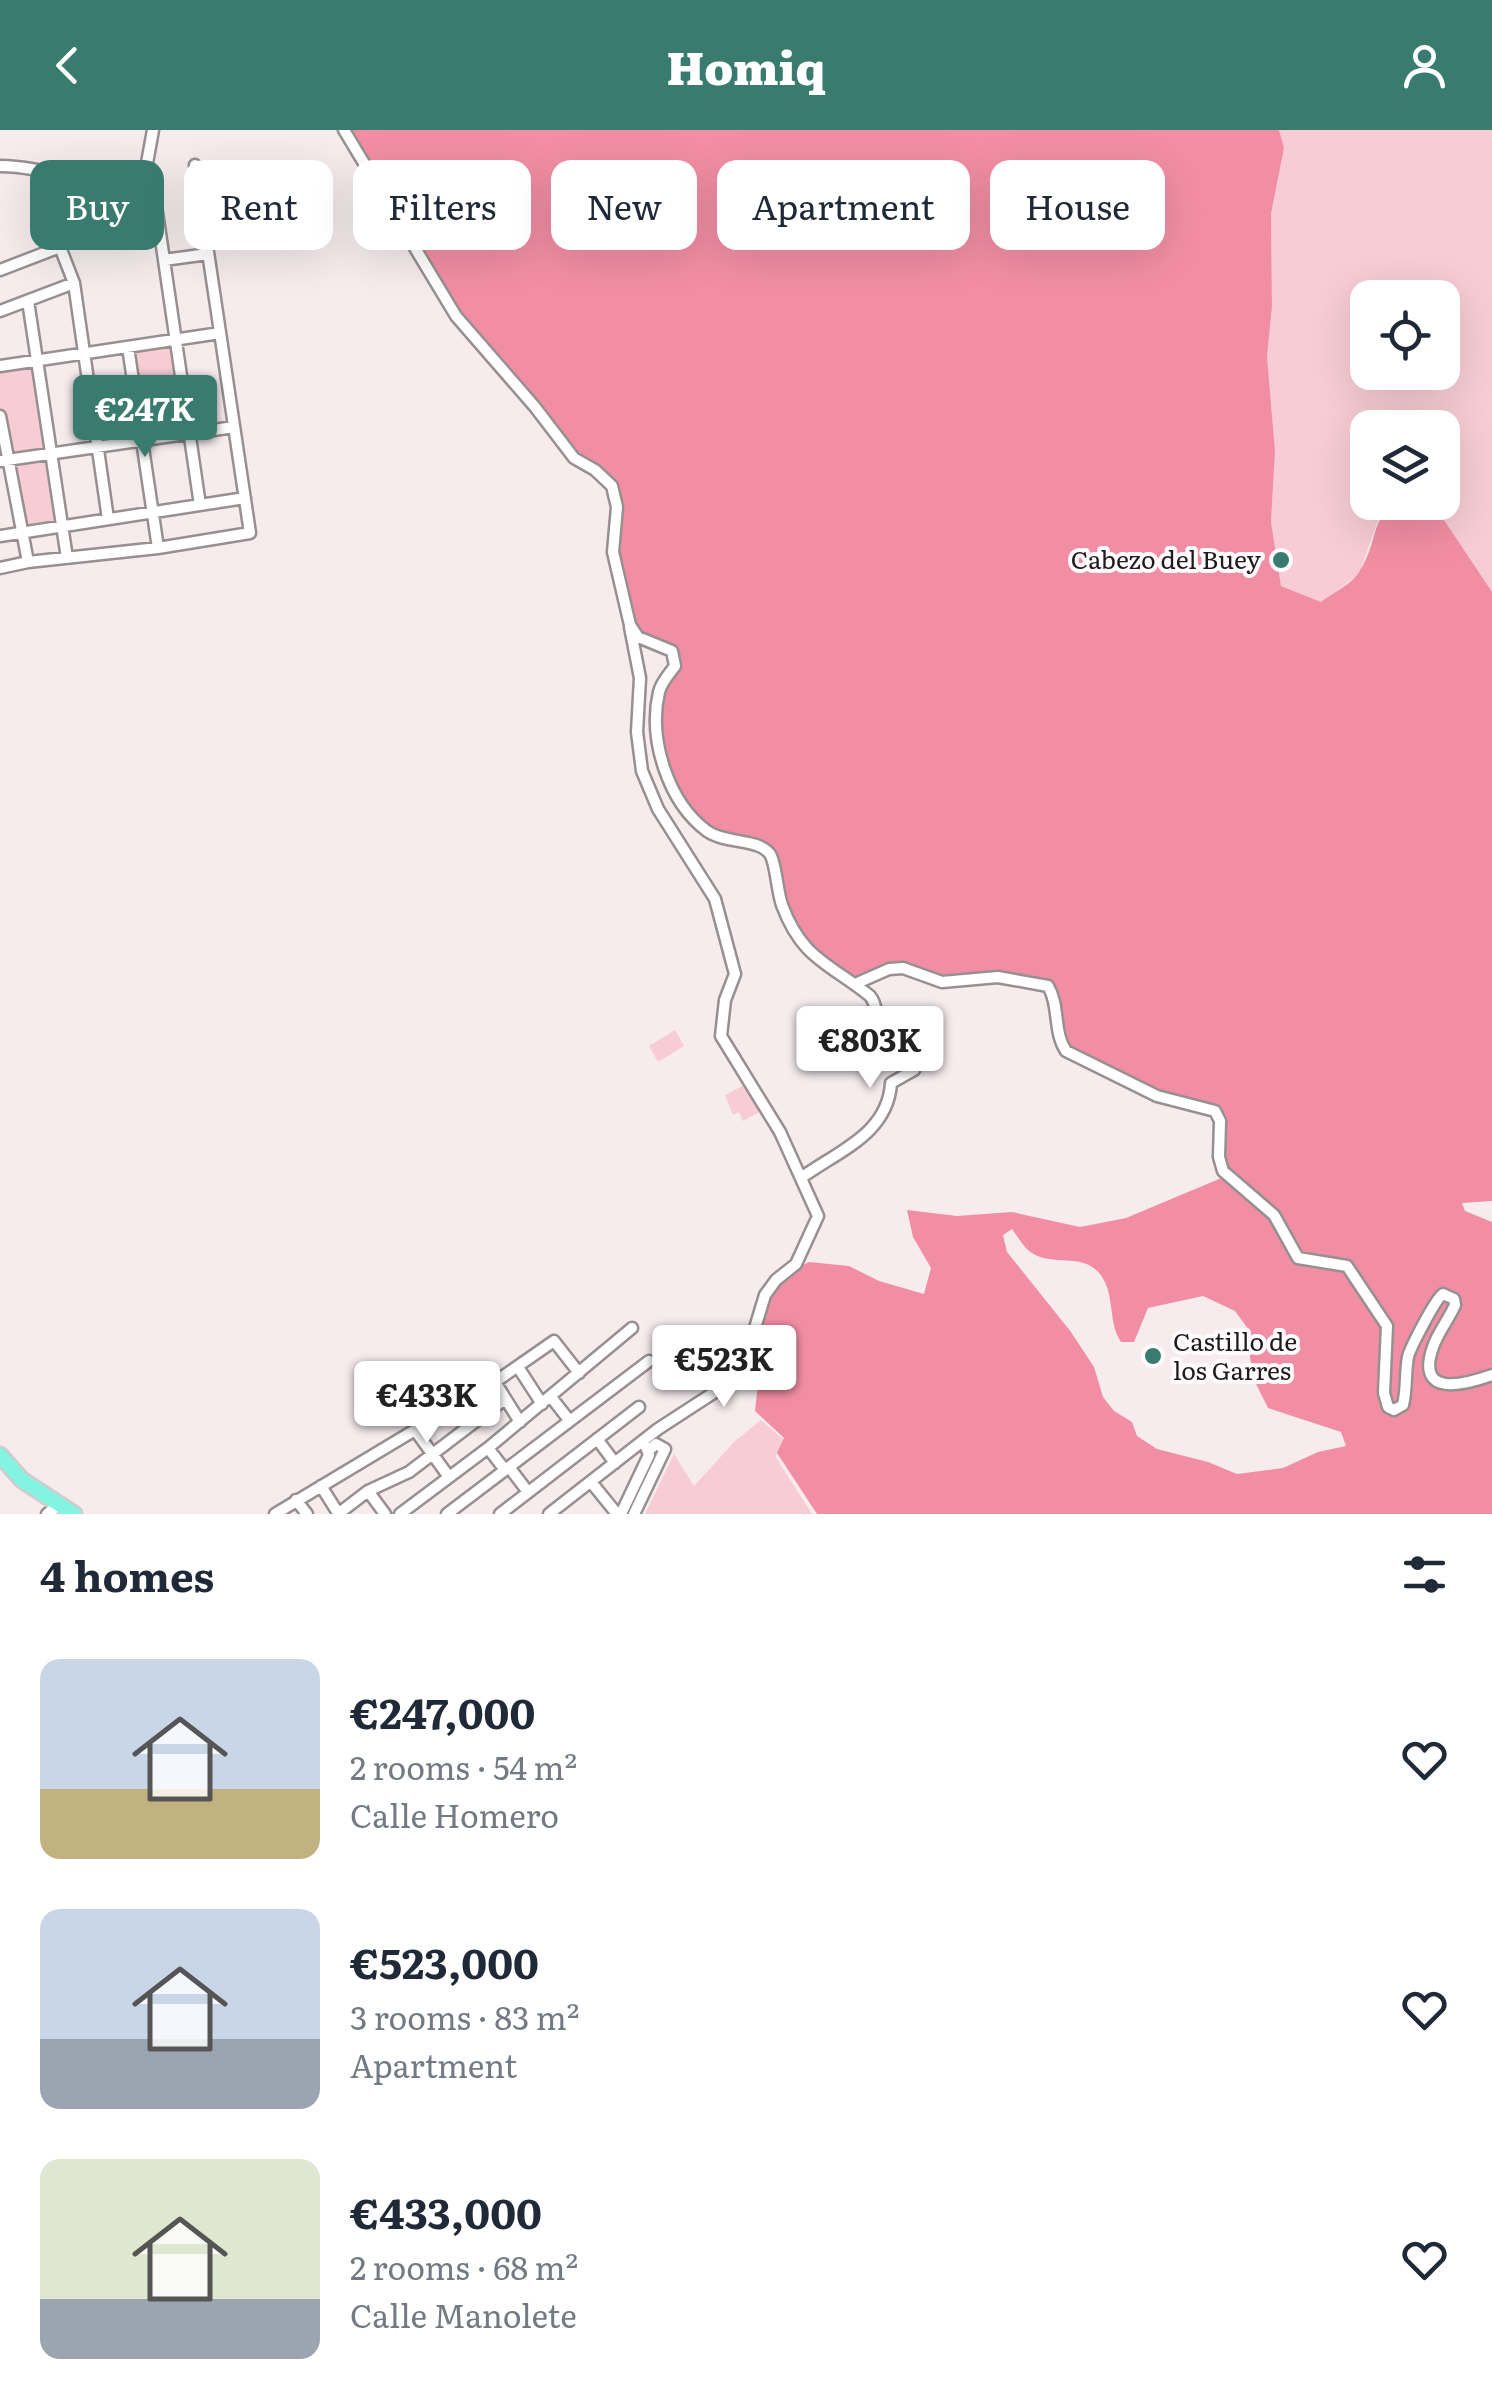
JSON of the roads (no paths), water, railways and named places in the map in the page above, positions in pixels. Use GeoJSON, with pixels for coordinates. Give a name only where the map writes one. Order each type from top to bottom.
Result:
{"type":"FeatureCollection","features":[{"type":"Feature","properties":{"kind":"main road"},"geometry":{"type":"LineString","coordinates":[[0,1455],[53,1510],[74,1514]]}},
{"type":"Feature","properties":{"kind":"street"},"geometry":{"type":"LineString","coordinates":[[0,166],[36,168],[108,187],[128,188],[145,174],[153,130]]}},
{"type":"Feature","properties":{"kind":"street"},"geometry":{"type":"LineString","coordinates":[[344,130],[456,316],[574,458],[612,486],[617,507],[613,552],[640,678],[636,732],[642,771],[658,808],[715,900],[734,974],[725,1000],[721,1036],[780,1132],[818,1216],[796,1264],[765,1295],[755,1328],[768,1351],[767,1358],[644,1448],[615,1463],[565,1510],[550,1514]]}},
{"type":"Feature","properties":{"kind":"street"},"geometry":{"type":"LineString","coordinates":[[0,270],[60,248],[74,283],[108,518]]}},
{"type":"Feature","properties":{"kind":"street"},"geometry":{"type":"LineString","coordinates":[[163,250],[200,505]]}},
{"type":"Feature","properties":{"kind":"street"},"geometry":{"type":"LineString","coordinates":[[0,568],[250,533],[207,250]]}},
{"type":"Feature","properties":{"kind":"street"},"geometry":{"type":"LineString","coordinates":[[164,260],[208,254]]}},
{"type":"Feature","properties":{"kind":"street"},"geometry":{"type":"LineString","coordinates":[[0,311],[74,283]]}},
{"type":"Feature","properties":{"kind":"street"},"geometry":{"type":"LineString","coordinates":[[28,301],[66,558]]}},
{"type":"Feature","properties":{"kind":"street"},"geometry":{"type":"LineString","coordinates":[[0,366],[220,333]]}},
{"type":"Feature","properties":{"kind":"street"},"geometry":{"type":"LineString","coordinates":[[128,347],[158,548]]}},
{"type":"Feature","properties":{"kind":"street"},"geometry":{"type":"LineString","coordinates":[[0,416],[3,461],[28,562]]}},
{"type":"Feature","properties":{"kind":"street"},"geometry":{"type":"LineString","coordinates":[[3,461],[234,427]]}},
{"type":"Feature","properties":{"kind":"street"},"geometry":{"type":"LineString","coordinates":[[0,536],[245,498]]}},
{"type":"Feature","properties":{"kind":"street"},"geometry":{"type":"LineString","coordinates":[[630,626],[638,637],[672,651],[674,666],[660,689],[659,747],[672,786],[685,808],[708,832],[734,842],[760,844],[772,856],[776,886],[788,922],[804,950],[870,996],[877,1007],[872,1038],[875,1046],[913,1062],[914,1070],[890,1083],[884,1113],[865,1135],[801,1178]]}},
{"type":"Feature","properties":{"kind":"street"},"geometry":{"type":"LineString","coordinates":[[855,984],[888,968],[903,968],[942,982],[998,977],[1048,986],[1066,1051],[1157,1096],[1215,1111],[1220,1121],[1219,1157],[1224,1170],[1274,1215],[1298,1258],[1336,1262],[1353,1272],[1387,1326],[1384,1393],[1388,1407],[1394,1410],[1403,1405],[1411,1348],[1423,1331],[1433,1304],[1443,1294],[1454,1299],[1455,1305],[1433,1345],[1430,1360],[1434,1378],[1438,1384],[1450,1386],[1492,1375]]}},
{"type":"Feature","properties":{"kind":"street"},"geometry":{"type":"LineString","coordinates":[[400,1514],[488,1448],[632,1328]]}},
{"type":"Feature","properties":{"kind":"street"},"geometry":{"type":"LineString","coordinates":[[275,1514],[495,1382],[554,1342],[579,1373]]}},
{"type":"Feature","properties":{"kind":"street"},"geometry":{"type":"LineString","coordinates":[[447,1514],[649,1361]]}},
{"type":"Feature","properties":{"kind":"street"},"geometry":{"type":"LineString","coordinates":[[518,1367],[546,1401],[569,1420]]}},
{"type":"Feature","properties":{"kind":"street"},"geometry":{"type":"LineString","coordinates":[[495,1382],[520,1422]]}},
{"type":"Feature","properties":{"kind":"street"},"geometry":{"type":"LineString","coordinates":[[321,1486],[338,1514],[368,1491],[409,1472],[505,1399]]}},
{"type":"Feature","properties":{"kind":"street"},"geometry":{"type":"LineString","coordinates":[[502,1513],[639,1407]]}},
{"type":"Feature","properties":{"kind":"street"},"geometry":{"type":"LineString","coordinates":[[416,1430],[449,1478]]}},
{"type":"Feature","properties":{"kind":"street"},"geometry":{"type":"LineString","coordinates":[[634,1514],[665,1450],[658,1436]]}},
{"type":"Feature","properties":{"kind":"street"},"geometry":{"type":"LineString","coordinates":[[597,1439],[615,1463]]}},
{"type":"Feature","properties":{"kind":"street"},"geometry":{"type":"LineString","coordinates":[[488,1448],[528,1492]]}},
{"type":"Feature","properties":{"kind":"street"},"geometry":{"type":"LineString","coordinates":[[591,1482],[619,1514],[649,1456],[644,1448]]}},
{"type":"Feature","properties":{"kind":"street"},"geometry":{"type":"LineString","coordinates":[[368,1491],[384,1514]]}},
{"type":"Feature","properties":{"kind":"street"},"geometry":{"type":"LineString","coordinates":[[296,1500],[307,1514]]}},
{"type":"Feature","properties":{"kind":"place","name":"Cabezo del Buey"},"geometry":{"type":"Point","coordinates":[1281,560]}},
{"type":"Feature","properties":{"kind":"place","name":"Castillo de los Garres"},"geometry":{"type":"Point","coordinates":[1153,1356]}}]}
